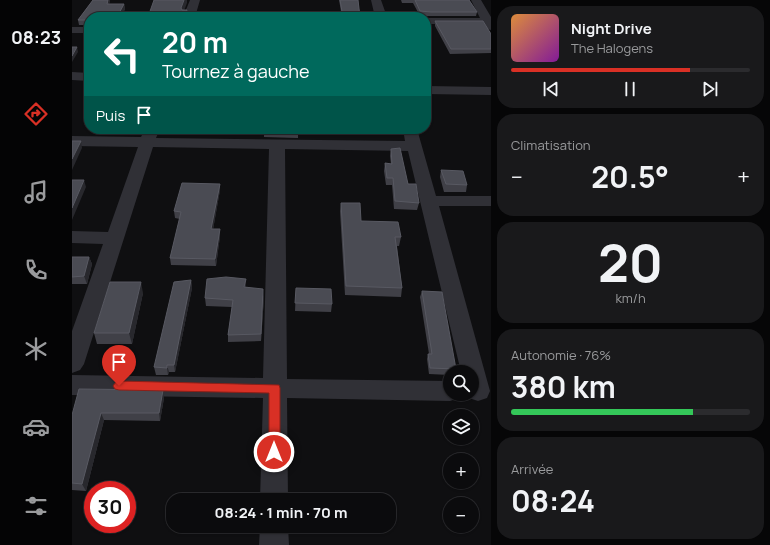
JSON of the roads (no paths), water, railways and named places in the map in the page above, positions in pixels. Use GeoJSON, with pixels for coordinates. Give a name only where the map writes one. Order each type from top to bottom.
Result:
{"type":"FeatureCollection","features":[{"type":"Feature","properties":{"kind":"street"},"geometry":{"type":"LineString","coordinates":[[191,12],[195,0]]}},
{"type":"Feature","properties":{"kind":"street"},"geometry":{"type":"LineString","coordinates":[[376,0],[379,12]]}},
{"type":"Feature","properties":{"kind":"street"},"geometry":{"type":"LineString","coordinates":[[476,0],[490,23]]}},
{"type":"Feature","properties":{"kind":"street"},"geometry":{"type":"LineString","coordinates":[[431,21],[490,23]]}},
{"type":"Feature","properties":{"kind":"street"},"geometry":{"type":"LineString","coordinates":[[72,30],[84,30]]}},
{"type":"Feature","properties":{"kind":"street"},"geometry":{"type":"LineString","coordinates":[[72,76],[84,77]]}},
{"type":"Feature","properties":{"kind":"street"},"geometry":{"type":"LineString","coordinates":[[431,90],[491,91]]}},
{"type":"Feature","properties":{"kind":"street"},"geometry":{"type":"LineString","coordinates":[[72,141],[149,135],[277,144],[412,138],[480,391]]}},
{"type":"Feature","properties":{"kind":"street"},"geometry":{"type":"LineString","coordinates":[[72,364],[149,135]]}},
{"type":"Feature","properties":{"kind":"street"},"geometry":{"type":"LineString","coordinates":[[274,493],[277,144]]}},
{"type":"Feature","properties":{"kind":"street"},"geometry":{"type":"LineString","coordinates":[[428,201],[491,201]]}},
{"type":"Feature","properties":{"kind":"street"},"geometry":{"type":"LineString","coordinates":[[72,237],[114,238]]}},
{"type":"Feature","properties":{"kind":"street"},"geometry":{"type":"LineString","coordinates":[[72,385],[443,390]]}},
{"type":"Feature","properties":{"kind":"street"},"geometry":{"type":"LineString","coordinates":[[274,533],[274,545]]}}]}
